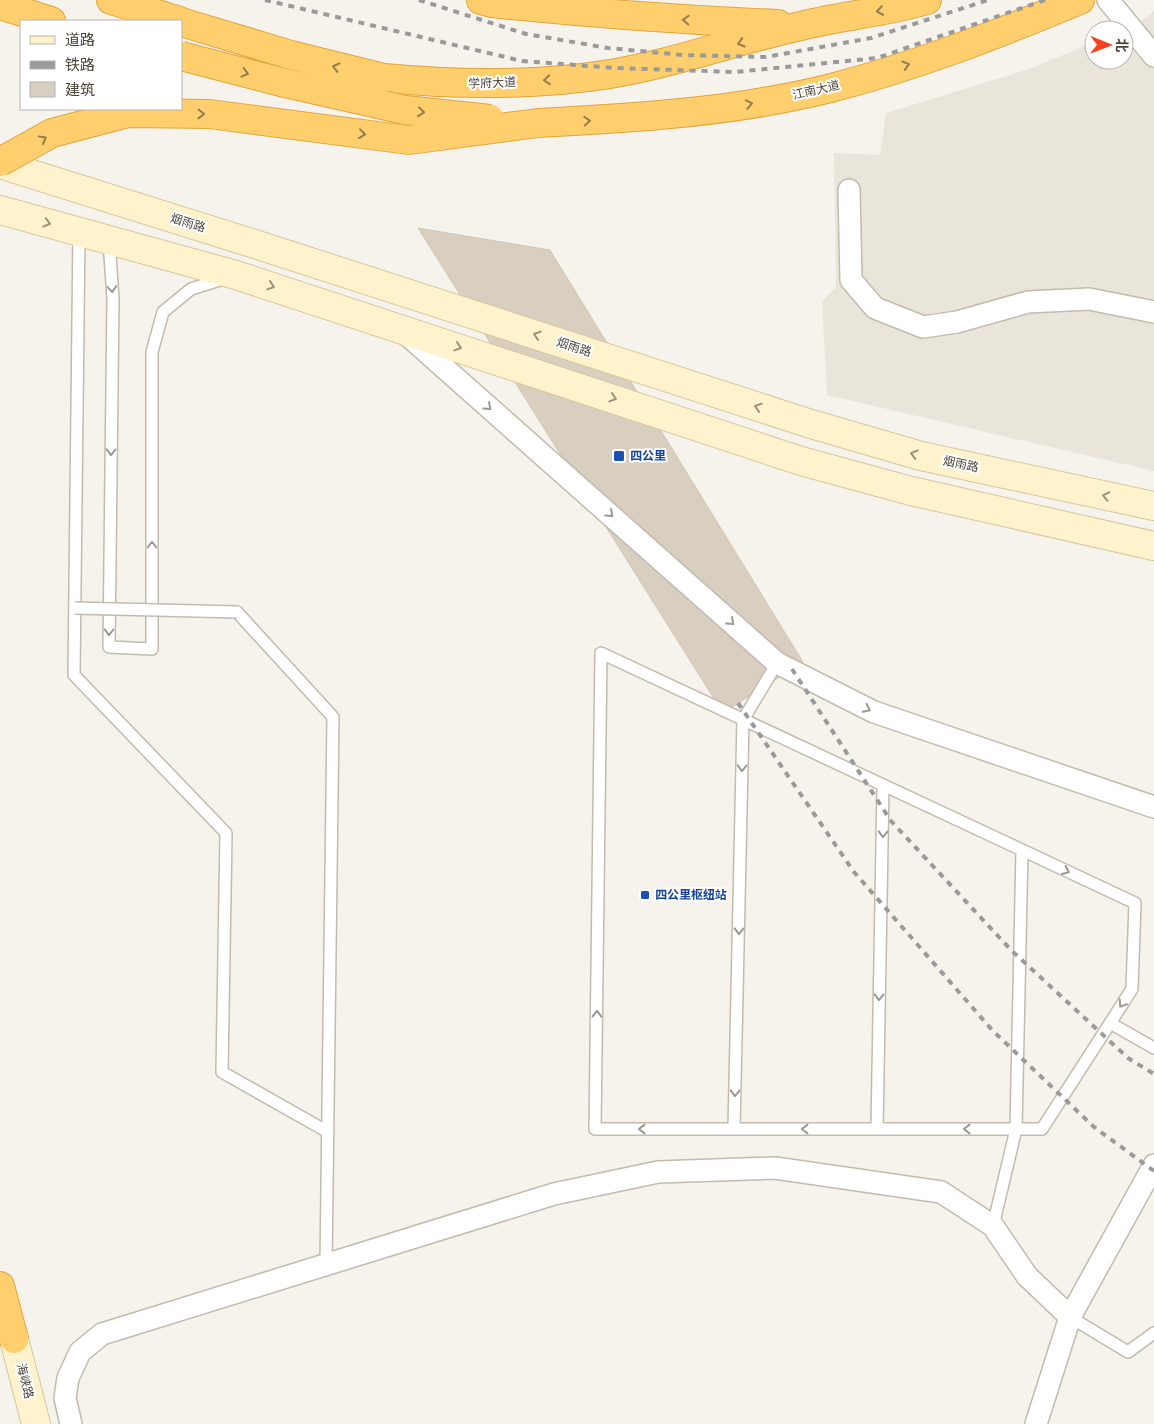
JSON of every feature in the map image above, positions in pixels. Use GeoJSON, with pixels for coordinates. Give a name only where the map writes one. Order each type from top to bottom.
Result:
{"type":"FeatureCollection","features":[{"type":"Feature","properties":{"kind":"highway","name":"学府大道"},"geometry":{"type":"LineString","coordinates":[[111,0],[178,20]]}},
{"type":"Feature","properties":{"kind":"highway"},"geometry":{"type":"LineString","coordinates":[[481,0],[549,9],[682,20],[805,25],[901,8],[927,0]]}},
{"type":"Feature","properties":{"kind":"highway","name":"江南大道"},"geometry":{"type":"LineString","coordinates":[[538,123],[627,118],[734,106],[827,88],[922,60],[999,34],[1080,0]]}},
{"type":"Feature","properties":{"kind":"highway"},"geometry":{"type":"LineString","coordinates":[[0,5],[48,20]]}},
{"type":"Feature","properties":{"kind":"highway","name":"学府大道"},"geometry":{"type":"LineString","coordinates":[[182,21],[291,55],[384,78],[452,84],[533,81],[610,74],[716,50],[805,25]]}},
{"type":"Feature","properties":{"kind":"highway"},"geometry":{"type":"LineString","coordinates":[[182,56],[281,82],[405,110],[538,123]]}},
{"type":"Feature","properties":{"kind":"highway"},"geometry":{"type":"LineString","coordinates":[[0,163],[52,133],[128,113],[209,114],[409,140],[538,123]]}},
{"type":"Feature","properties":{"kind":"highway"},"geometry":{"type":"LineString","coordinates":[[0,1286],[14,1339]]}},
{"type":"Feature","properties":{"kind":"main road","name":"烟雨路"},"geometry":{"type":"LineString","coordinates":[[0,163],[811,424],[921,456],[1154,506]]}},
{"type":"Feature","properties":{"kind":"main road"},"geometry":{"type":"LineString","coordinates":[[0,210],[236,275],[801,461],[911,492],[1154,546]]}},
{"type":"Feature","properties":{"kind":"main road","name":"海峡路"},"geometry":{"type":"LineString","coordinates":[[14,1339],[36,1424]]}},
{"type":"Feature","properties":{"kind":"street"},"geometry":{"type":"LineString","coordinates":[[1108,0],[1154,56]]}},
{"type":"Feature","properties":{"kind":"street"},"geometry":{"type":"LineString","coordinates":[[849,190],[851,280],[875,308],[923,327],[957,322],[1028,302],[1089,299],[1154,312]]}},
{"type":"Feature","properties":{"kind":"street"},"geometry":{"type":"LineString","coordinates":[[400,328],[777,663],[874,712],[1154,807]]}},
{"type":"Feature","properties":{"kind":"street"},"geometry":{"type":"LineString","coordinates":[[1036,1424],[1070,1317],[1154,1165]]}},
{"type":"Feature","properties":{"kind":"street"},"geometry":{"type":"LineString","coordinates":[[71,1424],[64,1398],[68,1378],[80,1352],[102,1334],[554,1194],[658,1172],[775,1168],[941,1192],[993,1226],[1027,1276],[1070,1317]]}},
{"type":"Feature","properties":{"kind":"lane"},"geometry":{"type":"LineString","coordinates":[[79,232],[80,312],[74,675],[226,833],[222,1072],[328,1132]]}},
{"type":"Feature","properties":{"kind":"lane"},"geometry":{"type":"LineString","coordinates":[[109,241],[113,299],[109,647],[152,649],[152,352],[164,312],[191,289],[236,275]]}},
{"type":"Feature","properties":{"kind":"lane"},"geometry":{"type":"LineString","coordinates":[[75,608],[237,612],[333,718],[326,1265]]}},
{"type":"Feature","properties":{"kind":"lane"},"geometry":{"type":"LineString","coordinates":[[601,653],[743,720],[1135,903],[1132,989],[1042,1129],[595,1129],[601,653]]}},
{"type":"Feature","properties":{"kind":"lane"},"geometry":{"type":"LineString","coordinates":[[734,1129],[743,720],[777,663]]}},
{"type":"Feature","properties":{"kind":"lane"},"geometry":{"type":"LineString","coordinates":[[877,1129],[883,786]]}},
{"type":"Feature","properties":{"kind":"lane"},"geometry":{"type":"LineString","coordinates":[[993,1226],[1016,1129],[1022,850]]}},
{"type":"Feature","properties":{"kind":"lane"},"geometry":{"type":"LineString","coordinates":[[1110,1023],[1154,1048]]}},
{"type":"Feature","properties":{"kind":"lane"},"geometry":{"type":"LineString","coordinates":[[1070,1317],[1128,1352],[1154,1333]]}},
{"type":"Feature","properties":{"kind":"shaded area"},"geometry":{"type":"Polygon","coordinates":[[[1154,11],[1154,471],[827,395],[822,301],[836,288],[834,153],[880,155],[886,113],[1029,69],[1084,46],[1084,70],[1134,70],[1134,26],[1154,11]]]}},
{"type":"Feature","properties":{"kind":"building","name":"四公里"},"geometry":{"type":"Polygon","coordinates":[[[418,228],[550,250],[803,662],[723,713],[418,228]]]}},
{"type":"Feature","properties":{"kind":"railway"},"geometry":{"type":"LineString","coordinates":[[265,0],[522,61],[616,68],[735,72],[877,58],[1045,0]]}},
{"type":"Feature","properties":{"kind":"railway"},"geometry":{"type":"LineString","coordinates":[[419,0],[526,34],[608,48],[683,55],[766,57],[871,38],[988,0]]}},
{"type":"Feature","properties":{"kind":"railway"},"geometry":{"type":"LineString","coordinates":[[792,669],[891,821],[1011,950],[1128,1058],[1154,1074]]}},
{"type":"Feature","properties":{"kind":"railway"},"geometry":{"type":"LineString","coordinates":[[738,703],[854,872],[993,1031],[1094,1127],[1154,1171]]}},
{"type":"Feature","properties":{"kind":"place","name":"四公里"},"geometry":{"type":"Point","coordinates":[619,456]}},
{"type":"Feature","properties":{"kind":"place","name":"四公里枢纽站"},"geometry":{"type":"Point","coordinates":[645,895]}}]}
